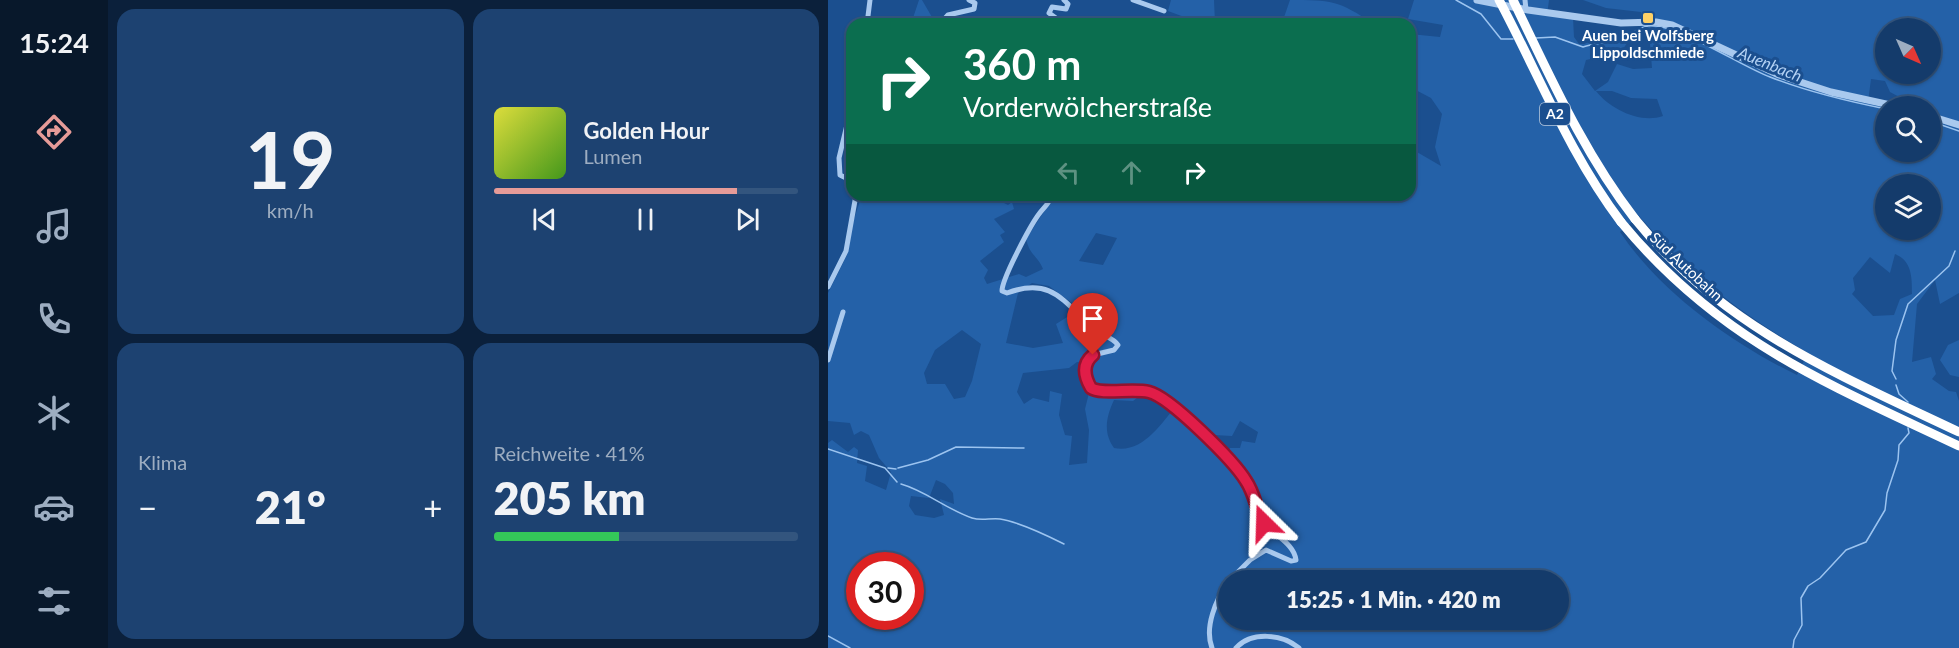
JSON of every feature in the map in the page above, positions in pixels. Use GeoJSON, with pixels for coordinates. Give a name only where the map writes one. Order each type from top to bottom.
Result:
{"type":"FeatureCollection","features":[{"type":"Feature","properties":{"kind":"highway","name":"Süd Autobahn"},"geometry":{"type":"LineString","coordinates":[[1499,0],[1587,175],[1621,222],[1655,261],[1702,305],[1753,342],[1800,369],[1959,446]]}},
{"type":"Feature","properties":{"kind":"highway","name":"Süd Autobahn"},"geometry":{"type":"LineString","coordinates":[[1513,0],[1574,127],[1599,170],[1635,219],[1665,254],[1709,294],[1758,331],[1805,358],[1959,432]]}},
{"type":"Feature","properties":{"kind":"street"},"geometry":{"type":"LineString","coordinates":[[868,18],[870,0]]}},
{"type":"Feature","properties":{"kind":"street"},"geometry":{"type":"LineString","coordinates":[[945,18],[948,15],[974,9],[975,3],[969,0]]}},
{"type":"Feature","properties":{"kind":"street"},"geometry":{"type":"LineString","coordinates":[[1056,18],[1049,13],[1052,7],[1066,9],[1068,4],[1064,0]]}},
{"type":"Feature","properties":{"kind":"street"},"geometry":{"type":"LineString","coordinates":[[1133,0],[1164,11]]}},
{"type":"Feature","properties":{"kind":"street"},"geometry":{"type":"LineString","coordinates":[[1477,0],[1526,10],[1621,23],[1656,22],[1672,25],[1779,75],[1831,92],[1875,102]]}},
{"type":"Feature","properties":{"kind":"street"},"geometry":{"type":"LineString","coordinates":[[1525,0],[1526,10]]}},
{"type":"Feature","properties":{"kind":"street"},"geometry":{"type":"LineString","coordinates":[[1941,119],[1959,125]]}},
{"type":"Feature","properties":{"kind":"street"},"geometry":{"type":"LineString","coordinates":[[846,129],[839,158],[840,175],[846,178]]}},
{"type":"Feature","properties":{"kind":"street"},"geometry":{"type":"LineString","coordinates":[[828,287],[846,251],[855,201]]}},
{"type":"Feature","properties":{"kind":"street"},"geometry":{"type":"LineString","coordinates":[[1048,201],[1022,240],[1002,284],[1002,291],[1007,293],[1023,287],[1042,287],[1065,300],[1095,330],[1118,345],[1114,350],[1093,355],[1086,363],[1086,379],[1091,388],[1100,392],[1137,390],[1152,392],[1169,402],[1245,478],[1264,523],[1291,548],[1296,560],[1291,561],[1266,550],[1250,560],[1240,570]]}},
{"type":"Feature","properties":{"kind":"street"},"geometry":{"type":"LineString","coordinates":[[828,360],[843,312]]}},
{"type":"Feature","properties":{"kind":"street"},"geometry":{"type":"LineString","coordinates":[[1212,648],[1210,638],[1212,615],[1218,603]]}},
{"type":"Feature","properties":{"kind":"street"},"geometry":{"type":"LineString","coordinates":[[1236,648],[1243,641],[1260,637],[1279,638],[1299,648]]}},
{"type":"Feature","properties":{"kind":"shaded area"},"geometry":{"type":"Polygon","coordinates":[[[919,0],[922,0],[932,18],[913,18],[919,0]]]}},
{"type":"Feature","properties":{"kind":"shaded area"},"geometry":{"type":"Polygon","coordinates":[[[1171,0],[1214,0],[1215,18],[1187,18],[1168,11],[1171,0]]]}},
{"type":"Feature","properties":{"kind":"shaded area"},"geometry":{"type":"Polygon","coordinates":[[[1290,0],[1315,0],[1334,3],[1364,18],[1284,18],[1290,0]]]}},
{"type":"Feature","properties":{"kind":"shaded area"},"geometry":{"type":"Polygon","coordinates":[[[1414,0],[1549,0],[1547,15],[1573,18],[1574,37],[1579,44],[1624,37],[1623,41],[1627,43],[1621,52],[1586,60],[1582,74],[1595,91],[1608,82],[1617,64],[1633,69],[1652,68],[1649,31],[1642,32],[1641,12],[1606,8],[1583,0],[1959,0],[1959,293],[1940,304],[1935,280],[1917,304],[1912,362],[1931,357],[1936,374],[1932,379],[1949,391],[1956,392],[1959,401],[1959,648],[828,648],[828,443],[832,440],[848,452],[854,447],[858,450],[857,463],[867,466],[865,481],[886,490],[891,472],[879,458],[869,435],[861,431],[854,435],[850,423],[828,421],[828,293],[847,255],[853,222],[860,201],[1000,201],[1008,205],[1012,202],[1014,209],[994,219],[1005,232],[1000,235],[1004,242],[980,261],[988,270],[984,278],[987,284],[1019,274],[1026,277],[1043,269],[1026,239],[1051,201],[1416,201],[1416,151],[1441,166],[1435,147],[1442,114],[1431,98],[1416,90],[1416,35],[1440,37],[1443,25],[1408,18],[1414,0]],[[1875,18],[1875,80],[1871,79],[1868,102],[1875,104],[1875,162],[1941,162],[1941,96],[1898,96],[1890,92],[1886,84],[1941,84],[1941,18],[1875,18]],[[1596,91],[1617,109],[1635,116],[1654,118],[1663,116],[1657,99],[1631,98],[1612,91],[1596,91]],[[1639,216],[1620,232],[1656,276],[1700,315],[1748,348],[1797,375],[1808,353],[1760,323],[1718,292],[1678,257],[1639,216]],[[1096,233],[1079,261],[1103,265],[1117,238],[1096,233]],[[1895,254],[1890,273],[1870,257],[1853,278],[1855,290],[1852,294],[1873,316],[1894,315],[1900,299],[1912,294],[1908,265],[1895,254]],[[1032,283],[1018,293],[1006,343],[1033,348],[1063,343],[1056,324],[1080,309],[1049,286],[1032,283]],[[962,330],[935,350],[924,373],[927,384],[945,384],[954,399],[965,397],[972,381],[981,344],[962,330]],[[1091,361],[1077,362],[1069,368],[1023,373],[1017,392],[1024,404],[1033,398],[1049,402],[1050,391],[1062,394],[1059,415],[1065,435],[1072,436],[1069,465],[1087,463],[1089,430],[1085,409],[1091,385],[1087,368],[1091,361]],[[1149,389],[1133,401],[1114,400],[1111,406],[1107,431],[1114,448],[1124,449],[1142,442],[1157,429],[1176,406],[1165,396],[1149,389]],[[1240,421],[1232,436],[1214,435],[1227,452],[1230,448],[1240,448],[1242,441],[1255,443],[1258,432],[1240,421]],[[936,480],[929,498],[911,496],[909,506],[915,515],[934,518],[944,515],[940,499],[954,504],[953,493],[945,484],[936,480]]]}},
{"type":"Feature","properties":{"kind":"shaded area"},"geometry":{"type":"Polygon","coordinates":[[[1959,340],[1959,377],[1950,375],[1940,360],[1948,345],[1959,340]]]}},
{"type":"Feature","properties":{"kind":"waterway","name":"Auenbach"},"geometry":{"type":"LineString","coordinates":[[1456,0],[1481,14],[1501,39],[1513,39]]}},
{"type":"Feature","properties":{"kind":"waterway","name":"Auenbach"},"geometry":{"type":"LineString","coordinates":[[1536,38],[1555,37],[1583,47],[1618,39],[1640,28],[1660,27],[1691,38],[1757,72],[1827,96],[1875,107]]}},
{"type":"Feature","properties":{"kind":"waterway","name":"Auenbach"},"geometry":{"type":"LineString","coordinates":[[1941,125],[1959,131]]}},
{"type":"Feature","properties":{"kind":"waterway"},"geometry":{"type":"LineString","coordinates":[[1896,379],[1892,371],[1896,340],[1908,304],[1949,266],[1955,251]]}},
{"type":"Feature","properties":{"kind":"waterway"},"geometry":{"type":"LineString","coordinates":[[1896,385],[1899,394],[1908,402]]}},
{"type":"Feature","properties":{"kind":"waterway"},"geometry":{"type":"LineString","coordinates":[[1793,648],[1794,640],[1802,625],[1801,598],[1808,586],[1820,578],[1846,550],[1866,542],[1885,510],[1887,493],[1898,460],[1899,445],[1909,433],[1908,428]]}},
{"type":"Feature","properties":{"kind":"waterway"},"geometry":{"type":"LineString","coordinates":[[898,468],[928,460],[956,447],[1024,448]]}},
{"type":"Feature","properties":{"kind":"waterway"},"geometry":{"type":"LineString","coordinates":[[828,449],[885,468],[897,482]]}},
{"type":"Feature","properties":{"kind":"waterway"},"geometry":{"type":"LineString","coordinates":[[888,468],[896,469]]}},
{"type":"Feature","properties":{"kind":"waterway"},"geometry":{"type":"LineString","coordinates":[[901,484],[972,518],[1000,519],[1032,529],[1064,544]]}},
{"type":"Feature","properties":{"kind":"waterway"},"geometry":{"type":"LineString","coordinates":[[828,636],[850,648]]}},
{"type":"Feature","properties":{"kind":"place","name":"Auen bei Wolfsberg Lippoldschmiede"},"geometry":{"type":"Point","coordinates":[1648,18]}},
{"type":"Feature","properties":{"kind":"route"},"geometry":{"type":"LineString","coordinates":[[1093,355],[1086,363],[1085,372],[1091,388],[1097,392],[1112,389],[1152,392],[1169,402],[1245,478],[1264,523]]}}]}
